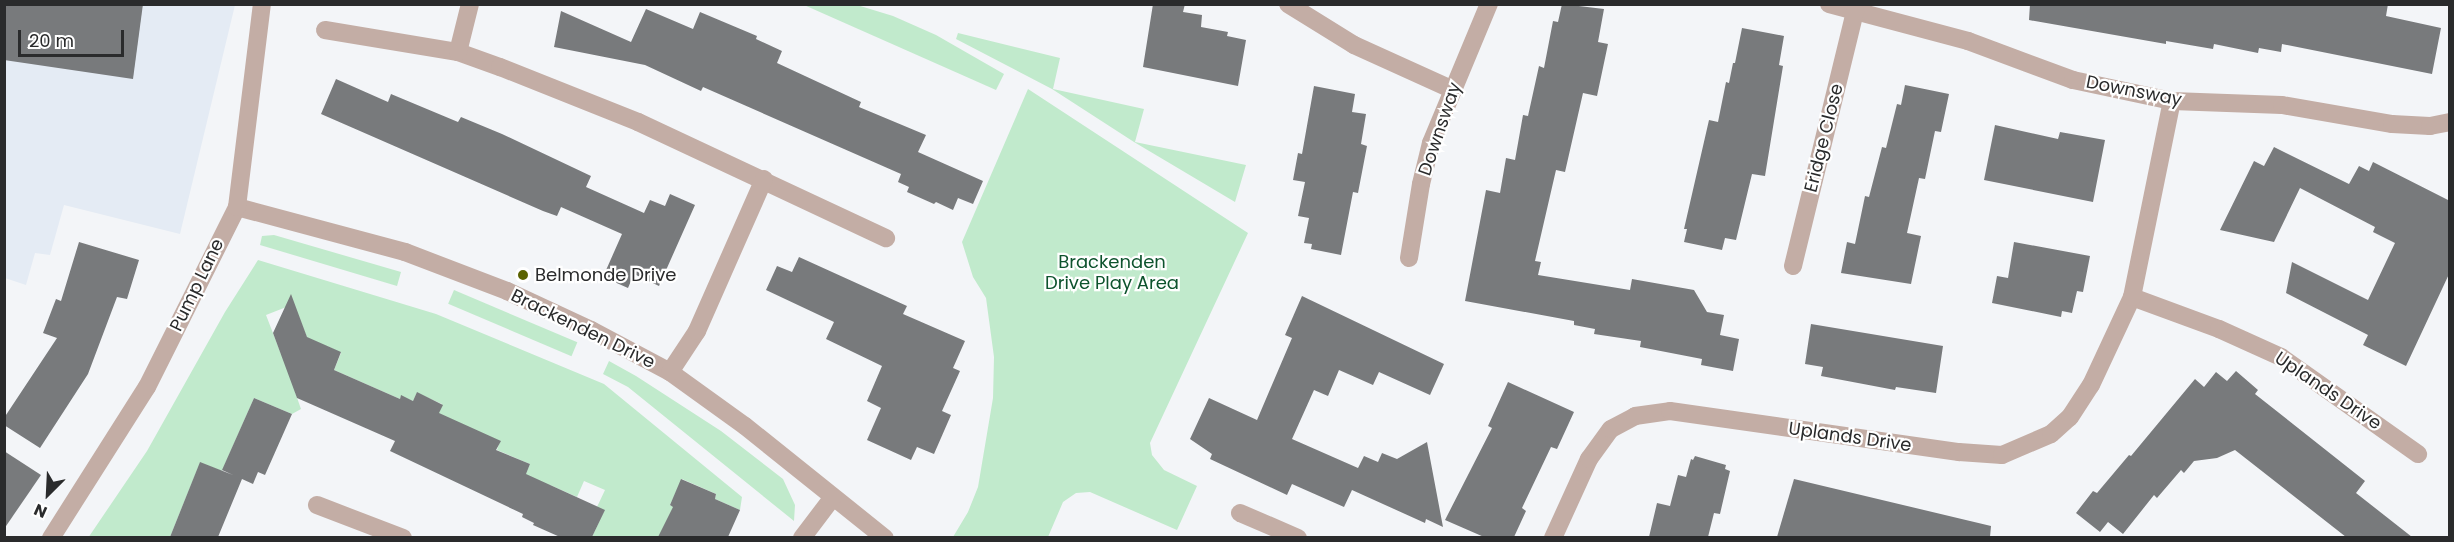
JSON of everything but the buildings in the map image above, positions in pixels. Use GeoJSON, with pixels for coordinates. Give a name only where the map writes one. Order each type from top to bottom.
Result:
{"type":"FeatureCollection","features":[{"type":"Feature","properties":{"kind":"street","name":"Pump Lane"},"geometry":{"type":"LineString","coordinates":[[51,537],[147,387],[237,207],[262,4]]}},
{"type":"Feature","properties":{"kind":"street"},"geometry":{"type":"LineString","coordinates":[[458,52],[470,4]]}},
{"type":"Feature","properties":{"kind":"street"},"geometry":{"type":"LineString","coordinates":[[1288,4],[1354,45],[1453,90]]}},
{"type":"Feature","properties":{"kind":"street","name":"Downsway"},"geometry":{"type":"LineString","coordinates":[[1409,258],[1421,184],[1431,143],[1489,4]]}},
{"type":"Feature","properties":{"kind":"street","name":"Downsway"},"geometry":{"type":"LineString","coordinates":[[1829,4],[1968,41],[2073,80],[2172,101],[2282,105],[2392,124],[2430,126],[2450,122]]}},
{"type":"Feature","properties":{"kind":"street","name":"Eridge Close"},"geometry":{"type":"LineString","coordinates":[[1793,266],[1855,11]]}},
{"type":"Feature","properties":{"kind":"street"},"geometry":{"type":"LineString","coordinates":[[325,30],[458,52],[638,122],[886,238]]}},
{"type":"Feature","properties":{"kind":"street","name":"Uplands Drive"},"geometry":{"type":"LineString","coordinates":[[1553,537],[1589,459],[1611,429],[1635,416],[1670,411],[1959,453],[2002,455],[2051,434],[2070,417],[2091,386],[2132,297],[2172,101]]}},
{"type":"Feature","properties":{"kind":"street"},"geometry":{"type":"LineString","coordinates":[[670,372],[697,331],[764,179]]}},
{"type":"Feature","properties":{"kind":"street","name":"Brackenden Drive"},"geometry":{"type":"LineString","coordinates":[[237,207],[405,252],[507,291],[591,330],[670,372],[745,426],[885,537]]}},
{"type":"Feature","properties":{"kind":"street","name":"Uplands Drive"},"geometry":{"type":"LineString","coordinates":[[2132,297],[2219,329],[2281,357],[2418,454]]}},
{"type":"Feature","properties":{"kind":"street"},"geometry":{"type":"LineString","coordinates":[[802,537],[833,497]]}},
{"type":"Feature","properties":{"kind":"street"},"geometry":{"type":"LineString","coordinates":[[317,505],[403,537]]}},
{"type":"Feature","properties":{"kind":"street"},"geometry":{"type":"LineString","coordinates":[[1240,513],[1298,537]]}},
{"type":"Feature","properties":{"kind":"shaded area"},"geometry":{"type":"Polygon","coordinates":[[[4,5],[235,5],[180,234],[64,205],[50,255],[35,253],[26,285],[5,278],[4,5]]]}},
{"type":"Feature","properties":{"kind":"green space"},"geometry":{"type":"Polygon","coordinates":[[[804,5],[857,5],[893,16],[936,35],[1004,74],[996,90],[804,5]]]}},
{"type":"Feature","properties":{"kind":"green space"},"geometry":{"type":"Polygon","coordinates":[[[958,33],[1060,58],[1053,89],[1144,109],[1135,142],[1246,165],[1235,202],[1134,142],[1052,89],[956,39],[958,33]]]}},
{"type":"Feature","properties":{"kind":"green space","name":"Brackenden Drive Play Area"},"geometry":{"type":"Polygon","coordinates":[[[1028,89],[1248,233],[1150,443],[1152,455],[1164,470],[1197,486],[1177,530],[1090,492],[1076,493],[1063,502],[1048,537],[953,537],[968,512],[978,487],[993,398],[994,357],[986,298],[973,277],[962,242],[1028,89]]]}},
{"type":"Feature","properties":{"kind":"green space"},"geometry":{"type":"Polygon","coordinates":[[[274,235],[401,272],[397,286],[260,245],[262,236],[274,235]]]}},
{"type":"Feature","properties":{"kind":"green space"},"geometry":{"type":"Polygon","coordinates":[[[258,260],[436,314],[604,384],[742,497],[740,510],[715,499],[716,494],[682,479],[670,505],[687,513],[676,537],[660,535],[658,538],[592,537],[604,511],[597,507],[605,490],[584,481],[577,497],[550,485],[513,504],[530,464],[497,450],[500,441],[437,417],[442,404],[417,393],[413,401],[401,396],[400,399],[334,370],[341,353],[327,346],[295,392],[301,409],[292,414],[254,398],[222,471],[200,463],[170,537],[88,538],[147,451],[225,312],[258,260]],[[294,304],[266,315],[281,354],[309,343],[294,304]]]}},
{"type":"Feature","properties":{"kind":"green space"},"geometry":{"type":"Polygon","coordinates":[[[454,290],[577,342],[571,356],[448,304],[454,290]]]}},
{"type":"Feature","properties":{"kind":"green space"},"geometry":{"type":"Polygon","coordinates":[[[609,361],[721,431],[783,479],[795,505],[794,521],[628,387],[603,374],[609,361]]]}},
{"type":"Feature","properties":{"kind":"place","name":"Belmonde Drive"},"geometry":{"type":"Point","coordinates":[523,275]}}]}
